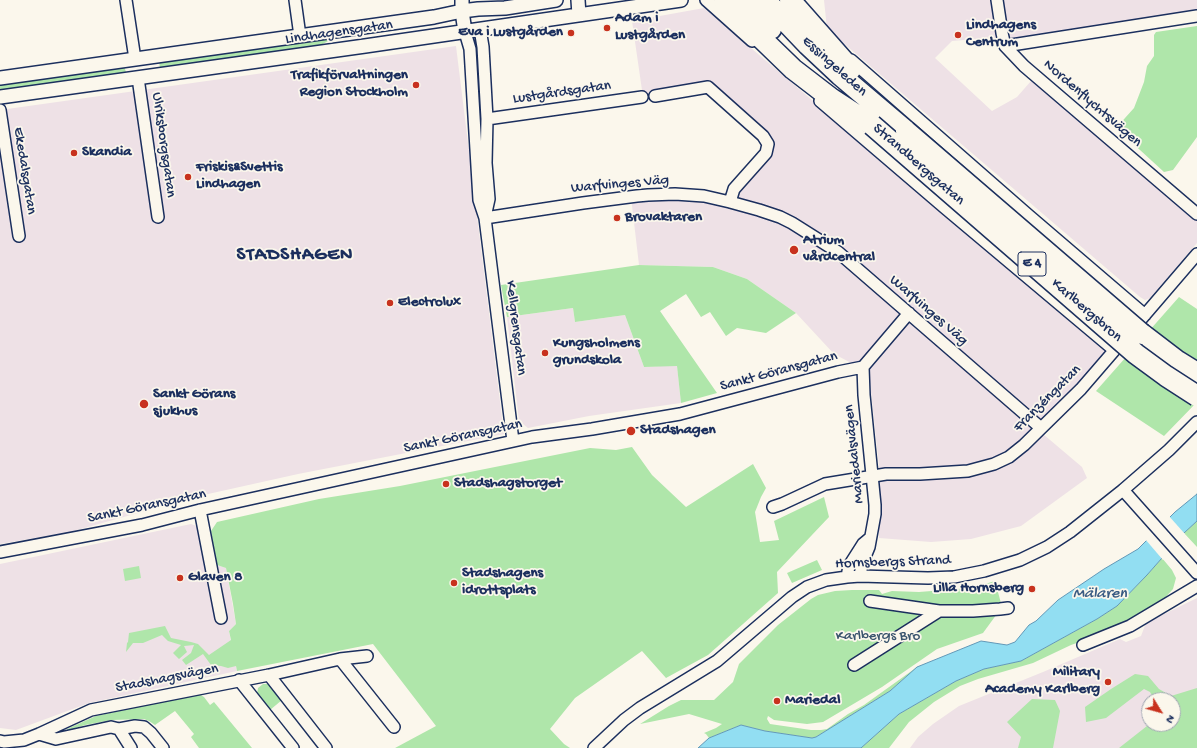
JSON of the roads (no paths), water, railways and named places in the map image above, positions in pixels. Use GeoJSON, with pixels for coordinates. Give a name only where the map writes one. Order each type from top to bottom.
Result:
{"type":"FeatureCollection","features":[{"type":"Feature","properties":{"kind":"highway"},"geometry":{"type":"LineString","coordinates":[[724,0],[793,69],[832,99],[872,125]]}},
{"type":"Feature","properties":{"kind":"highway","name":"Essingeleden"},"geometry":{"type":"LineString","coordinates":[[744,0],[761,20],[797,56],[872,125]]}},
{"type":"Feature","properties":{"kind":"highway","name":"Essingeleden"},"geometry":{"type":"LineString","coordinates":[[765,0],[789,26],[840,75],[906,131]]}},
{"type":"Feature","properties":{"kind":"highway"},"geometry":{"type":"LineString","coordinates":[[790,0],[906,131]]}},
{"type":"Feature","properties":{"kind":"highway","name":"Karlbergsbron"},"geometry":{"type":"LineString","coordinates":[[872,125],[1136,354],[1197,396]]}},
{"type":"Feature","properties":{"kind":"highway","name":"Karlbergsbron"},"geometry":{"type":"LineString","coordinates":[[906,131],[1142,334],[1176,360],[1197,373]]}},
{"type":"Feature","properties":{"kind":"street"},"geometry":{"type":"LineString","coordinates":[[126,0],[138,78]]}},
{"type":"Feature","properties":{"kind":"street"},"geometry":{"type":"LineString","coordinates":[[295,0],[300,36]]}},
{"type":"Feature","properties":{"kind":"street","name":"Lindhagensgatan"},"geometry":{"type":"LineString","coordinates":[[0,78],[434,16],[462,6],[479,4],[505,8],[556,0]]}},
{"type":"Feature","properties":{"kind":"street"},"geometry":{"type":"LineString","coordinates":[[578,0],[579,15]]}},
{"type":"Feature","properties":{"kind":"street","name":"Lindhagensgatan"},"geometry":{"type":"LineString","coordinates":[[0,97],[682,0]]}},
{"type":"Feature","properties":{"kind":"street","name":"Strandbergsgatan"},"geometry":{"type":"LineString","coordinates":[[706,0],[951,213],[1114,350]]}},
{"type":"Feature","properties":{"kind":"street"},"geometry":{"type":"LineString","coordinates":[[797,0],[804,15],[822,34],[1026,214],[1145,314]]}},
{"type":"Feature","properties":{"kind":"street"},"geometry":{"type":"LineString","coordinates":[[997,0],[1005,46],[1197,16]]}},
{"type":"Feature","properties":{"kind":"street","name":"Kellgrensgatan"},"geometry":{"type":"LineString","coordinates":[[479,4],[489,199],[485,218]]}},
{"type":"Feature","properties":{"kind":"street","name":"Kellgrensgatan"},"geometry":{"type":"LineString","coordinates":[[462,6],[465,32],[470,48],[479,200],[485,218],[513,441]]}},
{"type":"Feature","properties":{"kind":"street","name":"Nordenflychtsvägen"},"geometry":{"type":"LineString","coordinates":[[1005,46],[1024,66],[1197,214]]}},
{"type":"Feature","properties":{"kind":"street","name":"Ulriksborgsgatan"},"geometry":{"type":"LineString","coordinates":[[138,78],[158,217]]}},
{"type":"Feature","properties":{"kind":"street"},"geometry":{"type":"LineString","coordinates":[[655,96],[708,87],[763,136],[768,144],[766,153],[734,190],[730,202]]}},
{"type":"Feature","properties":{"kind":"street","name":"Lustgårdsgatan"},"geometry":{"type":"LineString","coordinates":[[486,119],[642,97]]}},
{"type":"Feature","properties":{"kind":"street","name":"Ekedalsgatan"},"geometry":{"type":"LineString","coordinates":[[0,110],[19,236]]}},
{"type":"Feature","properties":{"kind":"street","name":"Warfvinges Väg"},"geometry":{"type":"LineString","coordinates":[[485,218],[648,195],[704,196],[759,210],[792,223],[838,252],[1041,428]]}},
{"type":"Feature","properties":{"kind":"street","name":"Franzéngatan"},"geometry":{"type":"LineString","coordinates":[[773,507],[825,484],[886,474],[952,473],[980,469],[1009,457],[1024,445],[1081,389],[1197,254]]}},
{"type":"Feature","properties":{"kind":"street"},"geometry":{"type":"LineString","coordinates":[[863,367],[909,313]]}},
{"type":"Feature","properties":{"kind":"street","name":"Sankt Göransgatan"},"geometry":{"type":"LineString","coordinates":[[0,552],[142,525],[200,510],[532,437],[592,429],[673,415],[838,372],[863,367]]}},
{"type":"Feature","properties":{"kind":"street","name":"Mariedalsvägen"},"geometry":{"type":"LineString","coordinates":[[860,576],[862,564],[869,547],[869,538],[874,523],[875,514],[864,395],[863,367]]}},
{"type":"Feature","properties":{"kind":"street","name":"Hornsbergs Strand"},"geometry":{"type":"LineString","coordinates":[[594,748],[624,720],[640,708],[717,661],[800,590],[826,580],[847,577],[942,578],[970,574],[1020,560],[1047,547],[1070,532],[1123,490],[1169,450],[1197,422]]}},
{"type":"Feature","properties":{"kind":"street"},"geometry":{"type":"LineString","coordinates":[[1123,490],[1194,569]]}},
{"type":"Feature","properties":{"kind":"street"},"geometry":{"type":"LineString","coordinates":[[200,510],[221,618]]}},
{"type":"Feature","properties":{"kind":"street","name":"Mariedalsvägen"},"geometry":{"type":"LineString","coordinates":[[847,577],[849,566],[863,544],[869,538]]}},
{"type":"Feature","properties":{"kind":"street"},"geometry":{"type":"LineString","coordinates":[[1083,645],[1130,626],[1197,586]]}},
{"type":"Feature","properties":{"kind":"street"},"geometry":{"type":"LineString","coordinates":[[870,601],[940,611],[1008,608]]}},
{"type":"Feature","properties":{"kind":"street"},"geometry":{"type":"LineString","coordinates":[[854,665],[940,611]]}},
{"type":"Feature","properties":{"kind":"street","name":"Stadshagsvägen"},"geometry":{"type":"LineString","coordinates":[[4,744],[24,740],[91,710],[268,675],[340,659],[368,656]]}},
{"type":"Feature","properties":{"kind":"street"},"geometry":{"type":"LineString","coordinates":[[340,659],[394,727]]}},
{"type":"Feature","properties":{"kind":"street"},"geometry":{"type":"LineString","coordinates":[[268,675],[326,748]]}},
{"type":"Feature","properties":{"kind":"street"},"geometry":{"type":"LineString","coordinates":[[239,680],[293,748]]}},
{"type":"Feature","properties":{"kind":"street"},"geometry":{"type":"LineString","coordinates":[[39,734],[56,739],[111,727],[119,729],[135,726],[144,727],[163,748]]}},
{"type":"Feature","properties":{"kind":"street"},"geometry":{"type":"LineString","coordinates":[[119,729],[131,748]]}},
{"type":"Feature","properties":{"kind":"water","name":"Mälaren"},"geometry":{"type":"Polygon","coordinates":[[[1197,494],[1197,521],[1184,533],[1117,606],[1097,619],[1021,661],[984,669],[956,681],[899,714],[861,748],[698,748],[709,738],[741,725],[765,731],[812,738],[816,737],[890,691],[917,667],[981,641],[1007,645],[1015,642],[1029,625],[1036,621],[1058,600],[1104,569],[1138,549],[1175,512],[1197,494]]]}},
{"type":"Feature","properties":{"kind":"place","name":"Adam i Lustgården"},"geometry":{"type":"Point","coordinates":[607,28]}},
{"type":"Feature","properties":{"kind":"place","name":"Eva i Lustgården"},"geometry":{"type":"Point","coordinates":[571,33]}},
{"type":"Feature","properties":{"kind":"place","name":"Lindhagens Centrum"},"geometry":{"type":"Point","coordinates":[958,35]}},
{"type":"Feature","properties":{"kind":"place","name":"Trafikförvaltningen Region Stockholm"},"geometry":{"type":"Point","coordinates":[416,85]}},
{"type":"Feature","properties":{"kind":"place","name":"Skandia"},"geometry":{"type":"Point","coordinates":[74,153]}},
{"type":"Feature","properties":{"kind":"place","name":"Friskis&Svettis Lindhagen"},"geometry":{"type":"Point","coordinates":[188,177]}},
{"type":"Feature","properties":{"kind":"place","name":"Brovaktaren"},"geometry":{"type":"Point","coordinates":[617,218]}},
{"type":"Feature","properties":{"kind":"place","name":"Atrium vårdcentral"},"geometry":{"type":"Point","coordinates":[794,250]}},
{"type":"Feature","properties":{"kind":"place","name":"Electrolux"},"geometry":{"type":"Point","coordinates":[390,303]}},
{"type":"Feature","properties":{"kind":"place","name":"Kungsholmens grundskola"},"geometry":{"type":"Point","coordinates":[545,353]}},
{"type":"Feature","properties":{"kind":"place","name":"Sankt Görans sjukhus"},"geometry":{"type":"Point","coordinates":[144,404]}},
{"type":"Feature","properties":{"kind":"place","name":"Stadshagen"},"geometry":{"type":"Point","coordinates":[631,431]}},
{"type":"Feature","properties":{"kind":"place","name":"Stadshagstorget"},"geometry":{"type":"Point","coordinates":[446,484]}},
{"type":"Feature","properties":{"kind":"place","name":"Glaven 8"},"geometry":{"type":"Point","coordinates":[180,578]}},
{"type":"Feature","properties":{"kind":"place","name":"Stadshagens idrottsplats"},"geometry":{"type":"Point","coordinates":[454,583]}},
{"type":"Feature","properties":{"kind":"place","name":"Lilla Hornsberg"},"geometry":{"type":"Point","coordinates":[1032,589]}},
{"type":"Feature","properties":{"kind":"place","name":"Military Academy Karlberg"},"geometry":{"type":"Point","coordinates":[1108,682]}},
{"type":"Feature","properties":{"kind":"place","name":"Mariedal"},"geometry":{"type":"Point","coordinates":[777,701]}},
{"type":"Feature","properties":{"kind":"district","name":"STADSHAGEN"},"geometry":{"type":"Point","coordinates":[295,256]}},
{"type":"Feature","properties":{"kind":"park label","name":"Karlbergs Bro"},"geometry":{"type":"Point","coordinates":[878,637]}}]}
